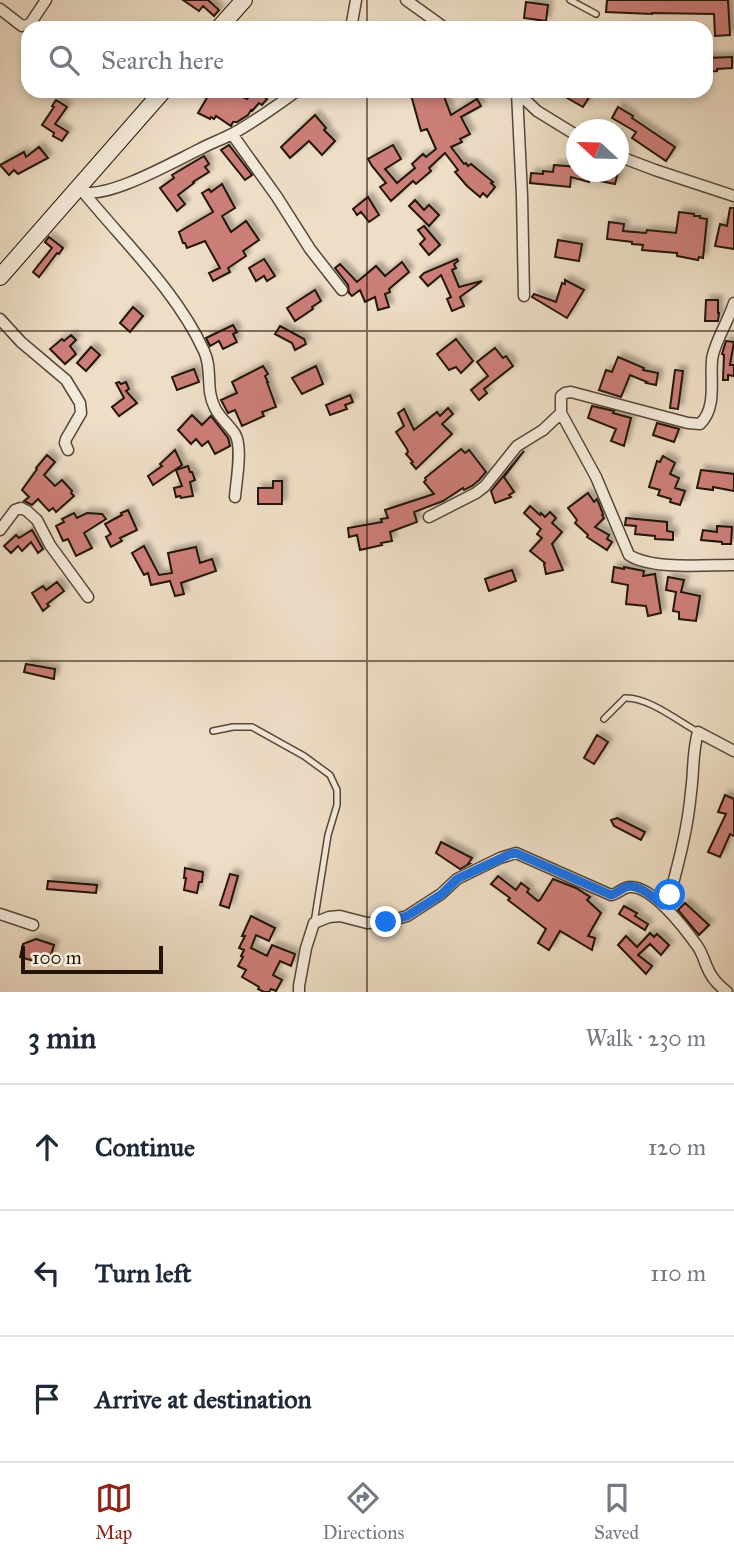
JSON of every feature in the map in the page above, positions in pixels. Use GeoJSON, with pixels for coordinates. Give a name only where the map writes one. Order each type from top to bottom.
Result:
{"type":"FeatureCollection","features":[{"type":"Feature","properties":{"kind":"main road"},"geometry":{"type":"LineString","coordinates":[[225,21],[244,0]]}},
{"type":"Feature","properties":{"kind":"main road"},"geometry":{"type":"LineString","coordinates":[[0,277],[7,263],[80,192],[157,98]]}},
{"type":"Feature","properties":{"kind":"street"},"geometry":{"type":"LineString","coordinates":[[32,21],[46,0]]}},
{"type":"Feature","properties":{"kind":"street"},"geometry":{"type":"LineString","coordinates":[[352,21],[356,0]]}},
{"type":"Feature","properties":{"kind":"street"},"geometry":{"type":"LineString","coordinates":[[406,0],[435,21]]}},
{"type":"Feature","properties":{"kind":"street"},"geometry":{"type":"LineString","coordinates":[[0,9],[21,25]]}},
{"type":"Feature","properties":{"kind":"street"},"geometry":{"type":"LineString","coordinates":[[80,192],[92,194],[108,190],[149,174],[232,134],[287,98]]}},
{"type":"Feature","properties":{"kind":"street"},"geometry":{"type":"LineString","coordinates":[[516,98],[524,296]]}},
{"type":"Feature","properties":{"kind":"street"},"geometry":{"type":"LineString","coordinates":[[523,98],[537,111],[566,129]]}},
{"type":"Feature","properties":{"kind":"street"},"geometry":{"type":"LineString","coordinates":[[232,134],[310,249],[342,290]]}},
{"type":"Feature","properties":{"kind":"street"},"geometry":{"type":"LineString","coordinates":[[629,160],[734,196]]}},
{"type":"Feature","properties":{"kind":"street"},"geometry":{"type":"LineString","coordinates":[[80,192],[171,295],[205,354],[209,369],[208,387],[215,408],[236,435],[239,448],[235,497]]}},
{"type":"Feature","properties":{"kind":"street"},"geometry":{"type":"LineString","coordinates":[[734,303],[712,358],[710,405],[706,418],[699,424],[571,392],[561,396],[561,414],[596,477],[629,555],[637,561],[653,565],[734,565]]}},
{"type":"Feature","properties":{"kind":"street"},"geometry":{"type":"LineString","coordinates":[[0,319],[21,342],[66,380],[80,403],[81,413],[66,439],[68,450]]}},
{"type":"Feature","properties":{"kind":"street"},"geometry":{"type":"LineString","coordinates":[[429,517],[477,493],[517,446],[543,430],[561,414]]}},
{"type":"Feature","properties":{"kind":"street"},"geometry":{"type":"LineString","coordinates":[[0,530],[15,510],[27,511],[37,520],[50,545],[88,597]]}},
{"type":"Feature","properties":{"kind":"street"},"geometry":{"type":"LineString","coordinates":[[663,905],[670,895],[687,822],[692,791],[693,751],[698,732],[734,751]]}},
{"type":"Feature","properties":{"kind":"street"},"geometry":{"type":"LineString","coordinates":[[299,992],[306,948],[314,923],[340,916],[367,923],[386,922],[407,916],[442,894],[457,879],[516,853],[611,895],[626,887],[645,892],[663,905],[700,950],[708,970],[717,984],[727,992]]}},
{"type":"Feature","properties":{"kind":"street"},"geometry":{"type":"LineString","coordinates":[[0,914],[33,925]]}},
{"type":"Feature","properties":{"kind":"lane"},"geometry":{"type":"LineString","coordinates":[[570,0],[596,13]]}},
{"type":"Feature","properties":{"kind":"lane"},"geometry":{"type":"LineString","coordinates":[[604,719],[625,698],[631,698],[653,705],[698,732]]}},
{"type":"Feature","properties":{"kind":"lane"},"geometry":{"type":"LineString","coordinates":[[213,731],[251,727],[304,756],[330,775],[337,790],[337,805],[328,835],[314,923]]}},
{"type":"Feature","properties":{"kind":"building"},"geometry":{"type":"Polygon","coordinates":[[[183,0],[208,0],[219,10],[214,16],[203,6],[199,11],[183,0]]]}},
{"type":"Feature","properties":{"kind":"building"},"geometry":{"type":"Polygon","coordinates":[[[607,0],[728,0],[730,35],[715,36],[714,14],[606,12],[607,0]]]}},
{"type":"Feature","properties":{"kind":"building"},"geometry":{"type":"Polygon","coordinates":[[[526,2],[548,5],[546,21],[524,18],[526,2]]]}},
{"type":"Feature","properties":{"kind":"building"},"geometry":{"type":"Polygon","coordinates":[[[732,57],[732,68],[713,71],[713,58],[732,57]]]}},
{"type":"Feature","properties":{"kind":"building"},"geometry":{"type":"Polygon","coordinates":[[[207,98],[267,99],[231,126],[216,116],[210,119],[198,113],[207,98]]]}},
{"type":"Feature","properties":{"kind":"building"},"geometry":{"type":"Polygon","coordinates":[[[412,98],[445,98],[451,115],[477,99],[481,106],[461,117],[470,134],[451,147],[464,164],[471,164],[493,182],[491,183],[495,187],[487,197],[483,193],[480,197],[467,186],[455,172],[458,170],[445,153],[429,168],[431,171],[416,184],[413,181],[391,201],[380,187],[386,183],[368,159],[393,145],[401,159],[385,169],[397,183],[415,168],[412,164],[423,154],[426,157],[436,149],[427,129],[421,131],[412,98]]]}},
{"type":"Feature","properties":{"kind":"building"},"geometry":{"type":"Polygon","coordinates":[[[567,98],[589,98],[583,107],[567,98]]]}},
{"type":"Feature","properties":{"kind":"building"},"geometry":{"type":"Polygon","coordinates":[[[56,100],[67,107],[55,124],[68,132],[62,141],[42,125],[56,100]]]}},
{"type":"Feature","properties":{"kind":"building"},"geometry":{"type":"Polygon","coordinates":[[[618,107],[675,147],[666,161],[632,138],[636,132],[629,128],[629,119],[612,118],[618,107]]]}},
{"type":"Feature","properties":{"kind":"building"},"geometry":{"type":"Polygon","coordinates":[[[315,115],[335,141],[322,155],[309,141],[290,158],[281,147],[315,115]]]}},
{"type":"Feature","properties":{"kind":"building"},"geometry":{"type":"Polygon","coordinates":[[[229,145],[252,175],[245,180],[221,150],[229,145]]]}},
{"type":"Feature","properties":{"kind":"building"},"geometry":{"type":"Polygon","coordinates":[[[39,147],[48,158],[18,174],[14,170],[9,175],[0,165],[24,152],[26,157],[39,147]]]}},
{"type":"Feature","properties":{"kind":"building"},"geometry":{"type":"Polygon","coordinates":[[[204,156],[209,164],[205,167],[209,172],[178,195],[185,204],[177,211],[160,188],[174,178],[172,175],[204,156]]]}},
{"type":"Feature","properties":{"kind":"building"},"geometry":{"type":"Polygon","coordinates":[[[554,165],[566,166],[566,182],[570,182],[570,187],[530,183],[531,173],[553,172],[554,165]]]}},
{"type":"Feature","properties":{"kind":"building"},"geometry":{"type":"Polygon","coordinates":[[[222,184],[235,208],[222,216],[231,232],[246,221],[259,240],[243,251],[246,256],[228,268],[230,272],[213,281],[209,273],[220,268],[205,241],[187,248],[179,232],[213,212],[202,193],[209,189],[211,192],[222,184]]]}},
{"type":"Feature","properties":{"kind":"building"},"geometry":{"type":"Polygon","coordinates":[[[368,197],[379,215],[369,222],[361,212],[357,215],[353,209],[368,197]]]}},
{"type":"Feature","properties":{"kind":"building"},"geometry":{"type":"Polygon","coordinates":[[[415,200],[424,210],[429,205],[439,215],[429,226],[409,206],[415,200]]]}},
{"type":"Feature","properties":{"kind":"building"},"geometry":{"type":"Polygon","coordinates":[[[730,208],[734,208],[734,249],[715,246],[720,224],[727,226],[730,208]]]}},
{"type":"Feature","properties":{"kind":"building"},"geometry":{"type":"Polygon","coordinates":[[[679,212],[707,219],[703,258],[699,257],[698,260],[677,256],[677,253],[642,250],[643,245],[607,239],[609,222],[624,224],[623,231],[676,233],[679,212]]]}},
{"type":"Feature","properties":{"kind":"building"},"geometry":{"type":"Polygon","coordinates":[[[424,226],[440,245],[429,255],[420,244],[425,239],[418,230],[424,226]]]}},
{"type":"Feature","properties":{"kind":"building"},"geometry":{"type":"Polygon","coordinates":[[[49,237],[63,248],[39,277],[33,272],[52,248],[45,242],[49,237]]]}},
{"type":"Feature","properties":{"kind":"building"},"geometry":{"type":"Polygon","coordinates":[[[558,240],[582,244],[579,261],[555,257],[558,240]]]}},
{"type":"Feature","properties":{"kind":"building"},"geometry":{"type":"Polygon","coordinates":[[[264,259],[275,276],[267,281],[264,276],[256,281],[249,268],[264,259]]]}},
{"type":"Feature","properties":{"kind":"building"},"geometry":{"type":"Polygon","coordinates":[[[457,259],[454,264],[456,268],[452,270],[459,287],[482,281],[460,297],[464,306],[452,311],[447,299],[451,297],[441,275],[428,286],[420,277],[457,259]]]}},
{"type":"Feature","properties":{"kind":"building"},"geometry":{"type":"Polygon","coordinates":[[[402,262],[409,272],[385,294],[389,307],[378,310],[375,297],[365,302],[360,290],[352,296],[348,285],[335,268],[340,264],[357,282],[376,266],[385,276],[402,262]]]}},
{"type":"Feature","properties":{"kind":"building"},"geometry":{"type":"Polygon","coordinates":[[[565,280],[584,290],[567,318],[532,297],[534,294],[556,302],[565,280]]]}},
{"type":"Feature","properties":{"kind":"building"},"geometry":{"type":"Polygon","coordinates":[[[315,290],[321,301],[295,321],[287,308],[315,290]]]}},
{"type":"Feature","properties":{"kind":"building"},"geometry":{"type":"Polygon","coordinates":[[[706,300],[718,300],[718,321],[705,321],[706,300]]]}},
{"type":"Feature","properties":{"kind":"building"},"geometry":{"type":"Polygon","coordinates":[[[133,307],[143,316],[130,332],[120,323],[133,307]]]}},
{"type":"Feature","properties":{"kind":"building"},"geometry":{"type":"Polygon","coordinates":[[[233,325],[237,332],[233,334],[237,342],[223,349],[219,341],[210,346],[206,338],[233,325]]]}},
{"type":"Feature","properties":{"kind":"building"},"geometry":{"type":"Polygon","coordinates":[[[280,326],[304,339],[306,344],[295,350],[292,343],[275,334],[280,326]]]}},
{"type":"Feature","properties":{"kind":"building"},"geometry":{"type":"Polygon","coordinates":[[[71,335],[76,340],[70,346],[76,354],[65,364],[50,349],[71,335]]]}},
{"type":"Feature","properties":{"kind":"building"},"geometry":{"type":"Polygon","coordinates":[[[456,339],[473,361],[461,373],[456,367],[449,370],[437,354],[456,339]]]}},
{"type":"Feature","properties":{"kind":"building"},"geometry":{"type":"Polygon","coordinates":[[[726,341],[734,342],[730,365],[734,365],[734,376],[728,375],[728,380],[723,380],[722,354],[726,341]]]}},
{"type":"Feature","properties":{"kind":"building"},"geometry":{"type":"Polygon","coordinates":[[[91,347],[100,355],[86,371],[77,363],[91,347]]]}},
{"type":"Feature","properties":{"kind":"building"},"geometry":{"type":"Polygon","coordinates":[[[495,348],[503,358],[506,356],[513,366],[484,389],[487,393],[479,400],[471,390],[488,376],[477,362],[495,348]]]}},
{"type":"Feature","properties":{"kind":"building"},"geometry":{"type":"Polygon","coordinates":[[[618,357],[644,368],[643,370],[658,373],[656,385],[630,375],[621,397],[599,390],[606,370],[612,372],[618,357]]]}},
{"type":"Feature","properties":{"kind":"building"},"geometry":{"type":"Polygon","coordinates":[[[263,366],[268,374],[265,376],[276,407],[262,412],[264,416],[242,426],[235,410],[228,413],[221,400],[237,393],[232,382],[263,366]]]}},
{"type":"Feature","properties":{"kind":"building"},"geometry":{"type":"Polygon","coordinates":[[[316,366],[323,384],[302,394],[292,378],[316,366]]]}},
{"type":"Feature","properties":{"kind":"building"},"geometry":{"type":"Polygon","coordinates":[[[194,369],[199,382],[177,390],[172,377],[194,369]]]}},
{"type":"Feature","properties":{"kind":"building"},"geometry":{"type":"Polygon","coordinates":[[[675,370],[683,371],[678,409],[670,408],[675,370]]]}},
{"type":"Feature","properties":{"kind":"building"},"geometry":{"type":"Polygon","coordinates":[[[126,382],[129,389],[126,391],[137,403],[119,416],[112,407],[124,398],[116,383],[126,382]]]}},
{"type":"Feature","properties":{"kind":"building"},"geometry":{"type":"Polygon","coordinates":[[[350,395],[353,402],[345,405],[347,409],[330,415],[326,405],[350,395]]]}},
{"type":"Feature","properties":{"kind":"building"},"geometry":{"type":"Polygon","coordinates":[[[592,406],[631,418],[624,446],[611,441],[616,429],[588,418],[592,406]]]}},
{"type":"Feature","properties":{"kind":"building"},"geometry":{"type":"Polygon","coordinates":[[[448,408],[453,414],[442,424],[452,434],[416,469],[396,432],[404,426],[398,413],[404,409],[414,430],[437,412],[440,416],[448,408]]]}},
{"type":"Feature","properties":{"kind":"building"},"geometry":{"type":"Polygon","coordinates":[[[192,415],[202,425],[211,416],[228,438],[230,446],[215,454],[208,441],[202,446],[196,439],[191,444],[178,430],[192,415]]]}},
{"type":"Feature","properties":{"kind":"building"},"geometry":{"type":"Polygon","coordinates":[[[657,423],[679,429],[674,442],[653,435],[657,423]]]}},
{"type":"Feature","properties":{"kind":"building"},"geometry":{"type":"Polygon","coordinates":[[[461,449],[465,453],[469,450],[486,472],[479,480],[443,501],[414,512],[417,522],[390,532],[392,541],[360,550],[357,535],[349,537],[348,528],[382,522],[381,519],[388,518],[385,510],[434,494],[424,482],[425,478],[461,449]]]}},
{"type":"Feature","properties":{"kind":"building"},"geometry":{"type":"Polygon","coordinates":[[[175,450],[182,465],[153,485],[148,476],[162,466],[160,464],[175,450]]]}},
{"type":"Feature","properties":{"kind":"building"},"geometry":{"type":"Polygon","coordinates":[[[524,451],[504,477],[514,492],[509,495],[511,497],[495,503],[491,491],[524,451]]]}},
{"type":"Feature","properties":{"kind":"building"},"geometry":{"type":"Polygon","coordinates":[[[47,455],[55,462],[44,475],[55,486],[62,480],[74,496],[56,512],[53,508],[49,511],[38,499],[32,505],[24,501],[29,497],[22,490],[47,455]]]}},
{"type":"Feature","properties":{"kind":"building"},"geometry":{"type":"Polygon","coordinates":[[[663,456],[675,463],[670,474],[679,478],[675,488],[685,491],[680,505],[658,495],[660,490],[649,487],[657,461],[660,462],[663,456]]]}},
{"type":"Feature","properties":{"kind":"building"},"geometry":{"type":"Polygon","coordinates":[[[188,466],[195,480],[190,482],[193,496],[176,497],[174,488],[182,486],[176,470],[188,466]]]}},
{"type":"Feature","properties":{"kind":"building"},"geometry":{"type":"Polygon","coordinates":[[[701,470],[734,474],[734,491],[713,487],[713,490],[697,488],[701,470]]]}},
{"type":"Feature","properties":{"kind":"building"},"geometry":{"type":"Polygon","coordinates":[[[273,481],[282,481],[282,504],[258,504],[258,488],[273,488],[273,481]]]}},
{"type":"Feature","properties":{"kind":"building"},"geometry":{"type":"Polygon","coordinates":[[[588,493],[594,502],[597,499],[603,514],[604,518],[595,527],[609,535],[607,539],[612,542],[607,550],[587,537],[575,523],[577,520],[568,508],[588,493]]]}},
{"type":"Feature","properties":{"kind":"building"},"geometry":{"type":"Polygon","coordinates":[[[530,506],[540,515],[541,513],[545,517],[550,512],[556,518],[552,523],[562,532],[552,544],[563,570],[546,574],[545,563],[530,551],[542,538],[537,534],[541,529],[524,513],[530,506]]]}},
{"type":"Feature","properties":{"kind":"building"},"geometry":{"type":"Polygon","coordinates":[[[128,510],[137,530],[120,538],[122,541],[111,547],[106,537],[111,534],[105,524],[128,510]]]}},
{"type":"Feature","properties":{"kind":"building"},"geometry":{"type":"Polygon","coordinates":[[[74,513],[77,518],[87,513],[102,514],[106,519],[84,533],[92,548],[76,556],[68,539],[63,541],[56,526],[64,522],[62,519],[74,513]]]}},
{"type":"Feature","properties":{"kind":"building"},"geometry":{"type":"Polygon","coordinates":[[[626,518],[667,522],[667,531],[673,532],[673,540],[635,534],[636,526],[625,525],[626,518]]]}},
{"type":"Feature","properties":{"kind":"building"},"geometry":{"type":"Polygon","coordinates":[[[717,526],[732,527],[731,544],[701,540],[703,530],[717,532],[717,526]]]}},
{"type":"Feature","properties":{"kind":"building"},"geometry":{"type":"Polygon","coordinates":[[[32,530],[43,549],[38,553],[31,542],[22,551],[18,546],[11,553],[4,546],[16,535],[19,538],[32,530]]]}},
{"type":"Feature","properties":{"kind":"building"},"geometry":{"type":"Polygon","coordinates":[[[144,546],[159,575],[172,573],[168,553],[196,547],[200,563],[212,559],[216,571],[181,583],[184,594],[175,596],[170,581],[151,585],[148,573],[144,575],[132,553],[144,546]]]}},
{"type":"Feature","properties":{"kind":"building"},"geometry":{"type":"Polygon","coordinates":[[[614,567],[644,571],[643,576],[655,574],[661,613],[648,616],[646,606],[626,604],[628,585],[612,582],[614,567]]]}},
{"type":"Feature","properties":{"kind":"building"},"geometry":{"type":"Polygon","coordinates":[[[512,570],[516,581],[489,591],[485,579],[512,570]]]}},
{"type":"Feature","properties":{"kind":"building"},"geometry":{"type":"Polygon","coordinates":[[[668,577],[684,580],[681,592],[700,596],[696,621],[679,619],[679,612],[673,611],[676,592],[666,590],[668,577]]]}},
{"type":"Feature","properties":{"kind":"building"},"geometry":{"type":"Polygon","coordinates":[[[57,582],[64,591],[47,604],[49,606],[43,611],[32,593],[43,586],[46,590],[57,582]]]}},
{"type":"Feature","properties":{"kind":"building"},"geometry":{"type":"Polygon","coordinates":[[[26,664],[55,669],[54,679],[24,672],[26,664]]]}},
{"type":"Feature","properties":{"kind":"building"},"geometry":{"type":"Polygon","coordinates":[[[597,735],[608,742],[594,764],[584,758],[597,735]]]}},
{"type":"Feature","properties":{"kind":"building"},"geometry":{"type":"Polygon","coordinates":[[[725,795],[734,799],[734,836],[730,834],[720,857],[708,852],[726,814],[718,812],[725,795]]]}},
{"type":"Feature","properties":{"kind":"building"},"geometry":{"type":"Polygon","coordinates":[[[617,818],[645,832],[641,840],[614,826],[611,820],[617,818]]]}},
{"type":"Feature","properties":{"kind":"building"},"geometry":{"type":"Polygon","coordinates":[[[441,842],[472,858],[469,864],[460,869],[436,853],[441,842]]]}},
{"type":"Feature","properties":{"kind":"building"},"geometry":{"type":"Polygon","coordinates":[[[185,868],[203,872],[197,893],[184,890],[185,868]]]}},
{"type":"Feature","properties":{"kind":"building"},"geometry":{"type":"Polygon","coordinates":[[[230,874],[238,876],[229,908],[220,905],[230,874]]]}},
{"type":"Feature","properties":{"kind":"building"},"geometry":{"type":"Polygon","coordinates":[[[498,876],[516,890],[521,883],[538,901],[553,879],[590,897],[587,900],[601,913],[588,936],[595,938],[592,950],[560,931],[549,950],[538,943],[546,929],[491,884],[498,876]]]}},
{"type":"Feature","properties":{"kind":"building"},"geometry":{"type":"Polygon","coordinates":[[[48,881],[97,885],[96,893],[47,889],[48,881]]]}},
{"type":"Feature","properties":{"kind":"building"},"geometry":{"type":"Polygon","coordinates":[[[685,903],[709,925],[699,935],[678,910],[685,903]]]}},
{"type":"Feature","properties":{"kind":"building"},"geometry":{"type":"Polygon","coordinates":[[[624,906],[637,913],[635,916],[648,924],[645,930],[619,914],[624,906]]]}},
{"type":"Feature","properties":{"kind":"building"},"geometry":{"type":"Polygon","coordinates":[[[251,916],[275,928],[269,941],[256,935],[251,948],[267,956],[272,945],[295,954],[291,966],[280,961],[273,975],[282,980],[276,991],[271,989],[264,992],[258,989],[259,987],[242,977],[246,970],[238,966],[244,950],[239,948],[245,936],[242,936],[251,916]]]}},
{"type":"Feature","properties":{"kind":"building"},"geometry":{"type":"Polygon","coordinates":[[[650,933],[654,937],[657,934],[669,945],[661,955],[650,944],[638,955],[652,966],[646,974],[618,945],[626,936],[637,947],[650,933]]]}},
{"type":"Feature","properties":{"kind":"building"},"geometry":{"type":"Polygon","coordinates":[[[36,939],[54,945],[48,965],[20,957],[23,944],[36,939]]]}},
{"type":"Feature","properties":{"kind":"route"},"geometry":{"type":"LineString","coordinates":[[386,922],[407,916],[442,894],[457,879],[516,853],[611,895],[626,887],[634,887],[663,905],[670,895]]}}]}
